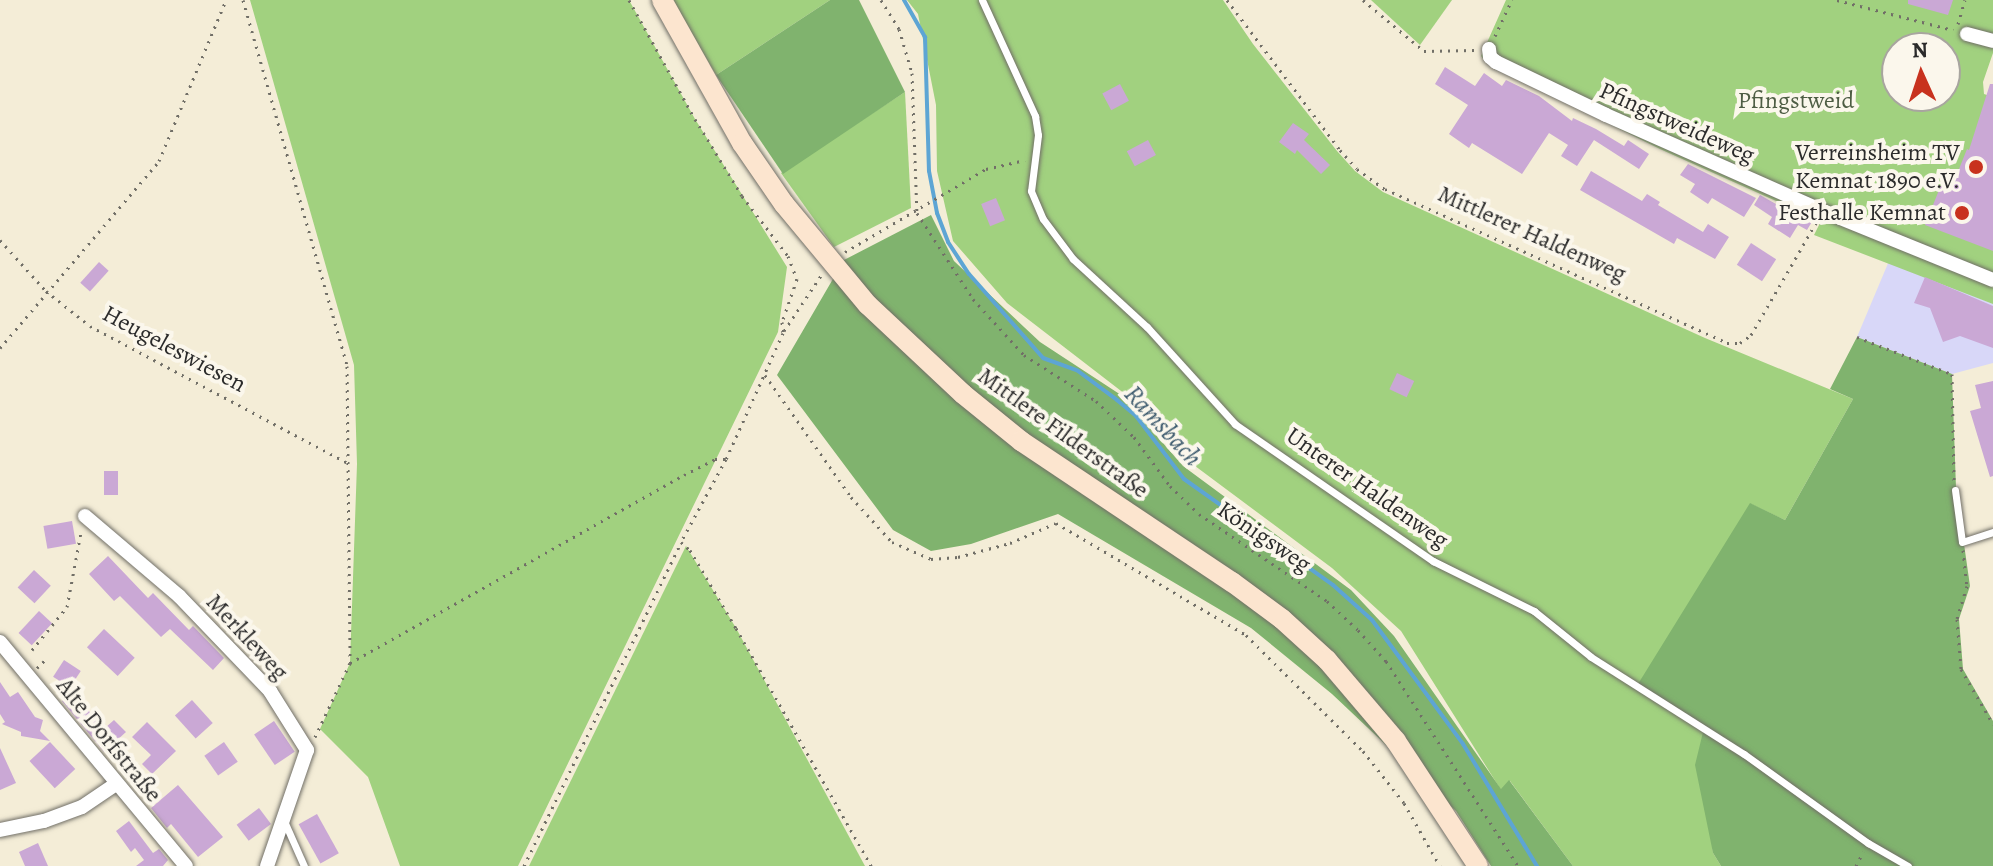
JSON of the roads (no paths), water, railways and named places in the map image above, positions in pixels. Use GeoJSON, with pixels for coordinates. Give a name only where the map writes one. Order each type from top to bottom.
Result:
{"type":"FeatureCollection","features":[{"type":"Feature","properties":{"kind":"main road","name":"Mittlere Filderstraße"},"geometry":{"type":"LineString","coordinates":[[662,0],[751,155],[793,215],[868,305],[952,385],[1021,441],[1232,582],[1282,619],[1327,660],[1396,741],[1478,866]]}},
{"type":"Feature","properties":{"kind":"street"},"geometry":{"type":"LineString","coordinates":[[1962,33],[1993,41]]}},
{"type":"Feature","properties":{"kind":"street","name":"Pfingstweideweg"},"geometry":{"type":"LineString","coordinates":[[1489,49],[1492,60],[1510,69],[1823,211],[1993,280]]}},
{"type":"Feature","properties":{"kind":"street","name":"Merkleweg"},"geometry":{"type":"LineString","coordinates":[[87,518],[179,596],[270,691],[307,750],[282,818]]}},
{"type":"Feature","properties":{"kind":"street","name":"Alte Dorfstraße"},"geometry":{"type":"LineString","coordinates":[[0,642],[186,866]]}},
{"type":"Feature","properties":{"kind":"street"},"geometry":{"type":"LineString","coordinates":[[0,830],[44,821],[82,807],[116,784]]}},
{"type":"Feature","properties":{"kind":"street"},"geometry":{"type":"LineString","coordinates":[[267,866],[282,818]]}},
{"type":"Feature","properties":{"kind":"lane","name":"Unterer Haldenweg"},"geometry":{"type":"LineString","coordinates":[[982,0],[1035,116],[1038,135],[1031,191],[1043,219],[1073,259],[1147,327],[1235,424],[1433,561],[1534,611],[1591,657],[1787,782],[1868,843],[1908,866]]}},
{"type":"Feature","properties":{"kind":"lane"},"geometry":{"type":"LineString","coordinates":[[1955,490],[1962,542],[1993,532]]}},
{"type":"Feature","properties":{"kind":"lane"},"geometry":{"type":"LineString","coordinates":[[282,818],[304,866]]}},
{"type":"Feature","properties":{"kind":"waterway","name":"Ramsbach"},"geometry":{"type":"LineString","coordinates":[[904,0],[925,37],[929,171],[937,213],[948,242],[969,274],[1043,358],[1078,371],[1117,400],[1136,416],[1184,479],[1333,585],[1372,620],[1463,744],[1537,866]]}},
{"type":"Feature","properties":{"kind":"place","name":"Verreinsheim TV Kemnat 1890 e.V."},"geometry":{"type":"Point","coordinates":[1976,167]}},
{"type":"Feature","properties":{"kind":"place","name":"Festhalle Kemnat"},"geometry":{"type":"Point","coordinates":[1962,213]}},
{"type":"Feature","properties":{"kind":"park label","name":"Pfingstweid"},"geometry":{"type":"Point","coordinates":[1796,101]}}]}
